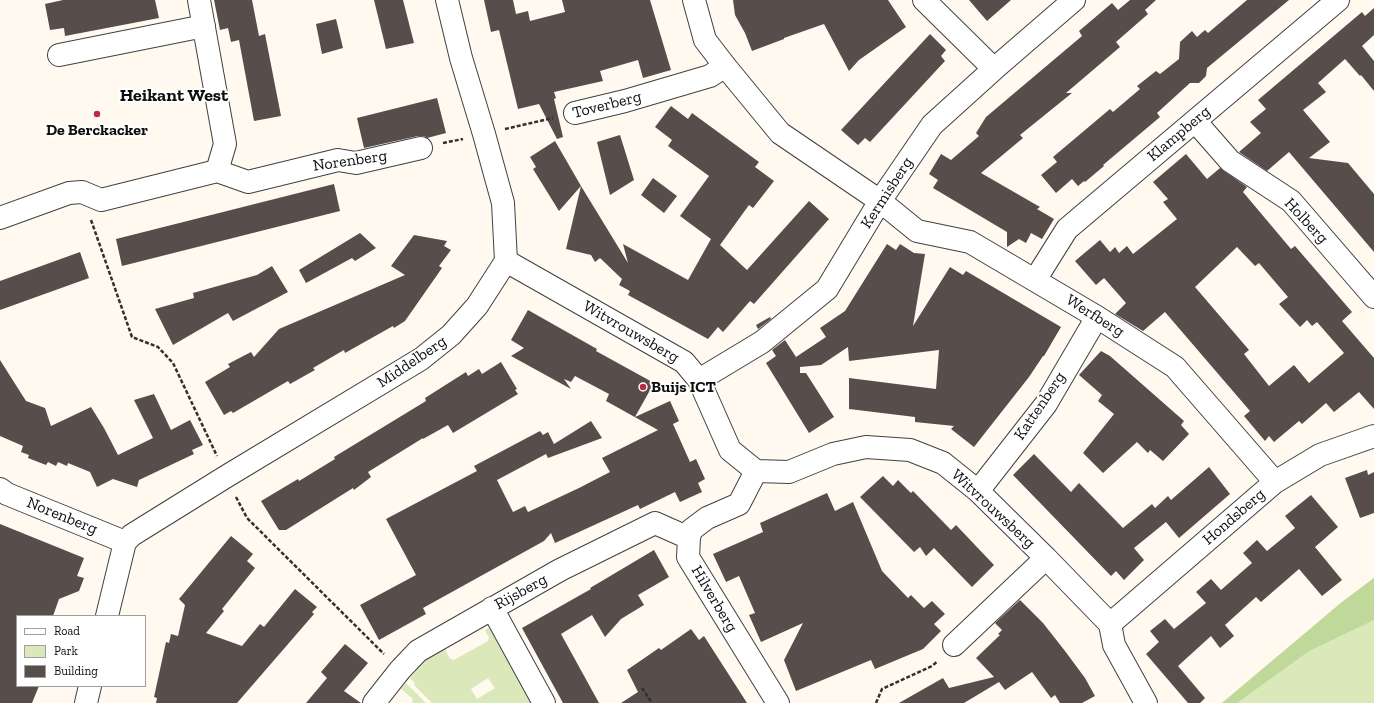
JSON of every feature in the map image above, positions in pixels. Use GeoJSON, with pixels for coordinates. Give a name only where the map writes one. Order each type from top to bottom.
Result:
{"type":"FeatureCollection","features":[{"type":"Feature","properties":{"kind":"street"},"geometry":{"type":"LineString","coordinates":[[0,218],[69,193],[82,192],[101,200],[217,171],[225,144],[199,0]]}},
{"type":"Feature","properties":{"kind":"street"},"geometry":{"type":"LineString","coordinates":[[447,0],[461,58],[503,203],[506,261]]}},
{"type":"Feature","properties":{"kind":"street"},"geometry":{"type":"LineString","coordinates":[[694,0],[706,40],[724,66],[780,133],[880,201]]}},
{"type":"Feature","properties":{"kind":"street"},"geometry":{"type":"LineString","coordinates":[[924,0],[994,69]]}},
{"type":"Feature","properties":{"kind":"street","name":"Kermisberg"},"geometry":{"type":"LineString","coordinates":[[699,380],[762,342],[827,289],[880,201],[932,125],[1074,0]]}},
{"type":"Feature","properties":{"kind":"street","name":"Klampberg"},"geometry":{"type":"LineString","coordinates":[[1035,280],[1067,229],[1338,0]]}},
{"type":"Feature","properties":{"kind":"street"},"geometry":{"type":"LineString","coordinates":[[59,55],[204,26]]}},
{"type":"Feature","properties":{"kind":"street","name":"Toverberg"},"geometry":{"type":"LineString","coordinates":[[574,113],[625,102],[710,76],[724,66]]}},
{"type":"Feature","properties":{"kind":"street","name":"Holberg"},"geometry":{"type":"LineString","coordinates":[[1195,121],[1230,161],[1291,201],[1374,297]]}},
{"type":"Feature","properties":{"kind":"street","name":"Norenberg"},"geometry":{"type":"LineString","coordinates":[[217,171],[248,182],[338,160],[356,163],[421,148]]}},
{"type":"Feature","properties":{"kind":"street","name":"Werfberg"},"geometry":{"type":"LineString","coordinates":[[880,201],[917,231],[970,242],[1097,317],[1175,367],[1275,482]]}},
{"type":"Feature","properties":{"kind":"street","name":"Witvrouwsberg"},"geometry":{"type":"LineString","coordinates":[[506,261],[684,362],[699,380],[730,450],[756,471],[789,472],[833,454],[866,447],[910,450],[943,463],[978,491],[1110,624]]}},
{"type":"Feature","properties":{"kind":"street","name":"Middelberg"},"geometry":{"type":"LineString","coordinates":[[125,542],[132,535],[227,476],[421,359],[451,335],[477,306],[506,261]]}},
{"type":"Feature","properties":{"kind":"street","name":"Kattenberg"},"geometry":{"type":"LineString","coordinates":[[978,491],[1046,404],[1097,317]]}},
{"type":"Feature","properties":{"kind":"street","name":"Hondsberg"},"geometry":{"type":"LineString","coordinates":[[1110,624],[1275,482],[1320,455],[1374,436]]}},
{"type":"Feature","properties":{"kind":"street"},"geometry":{"type":"LineString","coordinates":[[689,538],[691,530],[707,518],[739,504],[756,471]]}},
{"type":"Feature","properties":{"kind":"street","name":"Norenberg"},"geometry":{"type":"LineString","coordinates":[[0,489],[7,494],[125,542]]}},
{"type":"Feature","properties":{"kind":"street","name":"Rijsberg"},"geometry":{"type":"LineString","coordinates":[[374,703],[400,670],[418,651],[560,570],[655,523],[689,538]]}},
{"type":"Feature","properties":{"kind":"street","name":"Hilverberg"},"geometry":{"type":"LineString","coordinates":[[689,538],[688,557],[778,703]]}},
{"type":"Feature","properties":{"kind":"street"},"geometry":{"type":"LineString","coordinates":[[107,615],[125,542]]}},
{"type":"Feature","properties":{"kind":"street","name":"Witvrouwsberg"},"geometry":{"type":"LineString","coordinates":[[954,645],[1046,558]]}},
{"type":"Feature","properties":{"kind":"street"},"geometry":{"type":"LineString","coordinates":[[492,608],[544,703]]}},
{"type":"Feature","properties":{"kind":"street"},"geometry":{"type":"LineString","coordinates":[[1110,624],[1114,645],[1146,703]]}},
{"type":"Feature","properties":{"kind":"street"},"geometry":{"type":"LineString","coordinates":[[86,703],[90,687]]}},
{"type":"Feature","properties":{"kind":"path","name":"Toverberg"},"geometry":{"type":"LineString","coordinates":[[484,134],[574,113]]}},
{"type":"Feature","properties":{"kind":"path"},"geometry":{"type":"LineString","coordinates":[[421,148],[484,134]]}},
{"type":"Feature","properties":{"kind":"path"},"geometry":{"type":"LineString","coordinates":[[82,192],[132,337],[158,346],[173,363],[247,518],[400,670]]}},
{"type":"Feature","properties":{"kind":"path"},"geometry":{"type":"LineString","coordinates":[[876,703],[882,689],[932,666],[954,645]]}},
{"type":"Feature","properties":{"kind":"path"},"geometry":{"type":"LineString","coordinates":[[642,688],[652,703]]}},
{"type":"Feature","properties":{"kind":"green space"},"geometry":{"type":"Polygon","coordinates":[[[1374,578],[1374,703],[1222,703],[1342,602],[1374,578]]]}},
{"type":"Feature","properties":{"kind":"green space"},"geometry":{"type":"Polygon","coordinates":[[[1374,578],[1374,620],[1309,651],[1237,703],[1222,703],[1342,602],[1374,578]]]}},
{"type":"Feature","properties":{"kind":"green space"},"geometry":{"type":"Polygon","coordinates":[[[494,625],[510,660],[508,661],[532,703],[432,703],[414,685],[415,683],[410,678],[430,655],[444,647],[450,659],[454,660],[488,641],[489,638],[485,630],[494,625]],[[488,678],[471,689],[477,699],[495,688],[488,678]]]}},
{"type":"Feature","properties":{"kind":"green space"},"geometry":{"type":"Polygon","coordinates":[[[406,683],[426,703],[412,703],[413,699],[401,689],[406,683]]]}},
{"type":"Feature","properties":{"kind":"building"},"geometry":{"type":"Polygon","coordinates":[[[63,0],[155,0],[159,18],[65,36],[64,28],[50,30],[45,4],[63,0]]]}},
{"type":"Feature","properties":{"kind":"building"},"geometry":{"type":"Polygon","coordinates":[[[214,0],[252,0],[259,36],[265,34],[281,116],[254,121],[239,40],[231,42],[228,28],[220,30],[214,0]]]}},
{"type":"Feature","properties":{"kind":"building"},"geometry":{"type":"Polygon","coordinates":[[[374,0],[403,0],[414,43],[386,49],[374,0]]]}},
{"type":"Feature","properties":{"kind":"building"},"geometry":{"type":"Polygon","coordinates":[[[484,0],[513,0],[516,14],[528,11],[530,21],[565,12],[562,0],[650,0],[671,70],[643,78],[638,60],[600,71],[603,81],[554,92],[556,98],[554,99],[563,137],[557,139],[539,104],[518,109],[499,30],[491,32],[484,0]]]}},
{"type":"Feature","properties":{"kind":"building"},"geometry":{"type":"Polygon","coordinates":[[[733,0],[888,0],[906,27],[859,60],[849,71],[824,24],[752,51],[745,33],[735,15],[733,0]]]}},
{"type":"Feature","properties":{"kind":"building"},"geometry":{"type":"Polygon","coordinates":[[[969,0],[1011,0],[987,21],[969,0]]]}},
{"type":"Feature","properties":{"kind":"building"},"geometry":{"type":"Polygon","coordinates":[[[1130,0],[1156,0],[1145,10],[1148,14],[1116,42],[1120,47],[1066,93],[1072,93],[1020,135],[1023,138],[981,173],[1040,207],[1037,209],[1054,219],[1042,239],[1031,233],[1026,243],[1019,239],[1007,247],[1007,232],[933,188],[938,180],[929,174],[941,154],[951,160],[979,136],[976,133],[986,117],[1082,36],[1079,31],[1112,3],[1118,10],[1130,0]]]}},
{"type":"Feature","properties":{"kind":"building"},"geometry":{"type":"Polygon","coordinates":[[[1247,0],[1289,0],[1207,68],[1206,76],[1199,83],[1190,83],[1157,113],[1160,117],[1085,182],[1084,181],[1078,186],[1072,179],[1056,193],[1041,175],[1057,162],[1053,157],[1110,109],[1113,112],[1140,89],[1137,86],[1156,71],[1160,74],[1179,59],[1180,42],[1192,31],[1197,37],[1205,30],[1208,33],[1247,0]]]}},
{"type":"Feature","properties":{"kind":"building"},"geometry":{"type":"Polygon","coordinates":[[[1374,8],[1374,35],[1362,46],[1374,61],[1374,91],[1345,59],[1318,83],[1326,92],[1303,110],[1330,142],[1309,158],[1348,163],[1374,194],[1374,252],[1289,152],[1267,171],[1239,152],[1261,133],[1250,122],[1266,109],[1258,100],[1362,12],[1365,16],[1374,8]]]}},
{"type":"Feature","properties":{"kind":"building"},"geometry":{"type":"Polygon","coordinates":[[[336,19],[343,48],[322,54],[316,24],[336,19]]]}},
{"type":"Feature","properties":{"kind":"building"},"geometry":{"type":"Polygon","coordinates":[[[930,34],[946,50],[941,56],[945,61],[870,142],[865,138],[858,145],[841,130],[930,34]]]}},
{"type":"Feature","properties":{"kind":"building"},"geometry":{"type":"Polygon","coordinates":[[[437,98],[446,133],[427,138],[424,136],[418,136],[364,148],[357,118],[437,98]]]}},
{"type":"Feature","properties":{"kind":"building"},"geometry":{"type":"Polygon","coordinates":[[[671,106],[688,119],[692,113],[759,162],[755,167],[774,181],[753,208],[749,205],[720,245],[747,270],[809,201],[829,219],[754,304],[750,301],[723,332],[718,327],[708,339],[628,295],[630,291],[619,285],[622,279],[600,258],[595,262],[591,255],[566,249],[581,186],[628,263],[623,244],[688,280],[711,239],[680,216],[709,176],[668,146],[672,140],[655,127],[671,106]]]}},
{"type":"Feature","properties":{"kind":"building"},"geometry":{"type":"Polygon","coordinates":[[[620,135],[634,180],[610,195],[597,142],[620,135]]]}},
{"type":"Feature","properties":{"kind":"building"},"geometry":{"type":"Polygon","coordinates":[[[555,141],[581,186],[559,211],[533,169],[536,167],[530,157],[555,141]]]}},
{"type":"Feature","properties":{"kind":"building"},"geometry":{"type":"Polygon","coordinates":[[[1186,154],[1207,179],[1220,168],[1247,187],[1243,192],[1291,249],[1295,246],[1352,312],[1342,321],[1374,358],[1374,409],[1359,392],[1334,412],[1326,403],[1302,424],[1299,421],[1274,442],[1269,436],[1265,441],[1244,416],[1250,411],[1165,312],[1143,331],[1115,314],[1126,303],[1104,278],[1096,285],[1075,261],[1100,240],[1110,252],[1115,247],[1119,253],[1127,246],[1133,254],[1177,219],[1163,202],[1168,199],[1153,182],[1186,154]],[[1237,247],[1195,287],[1249,350],[1244,354],[1269,386],[1294,365],[1309,383],[1344,353],[1317,322],[1312,326],[1307,320],[1300,327],[1279,304],[1288,297],[1259,263],[1255,266],[1237,247]]]}},
{"type":"Feature","properties":{"kind":"building"},"geometry":{"type":"Polygon","coordinates":[[[653,178],[677,196],[664,213],[641,195],[653,178]]]}},
{"type":"Feature","properties":{"kind":"building"},"geometry":{"type":"Polygon","coordinates":[[[334,184],[340,211],[122,266],[116,239],[334,184]]]}},
{"type":"Feature","properties":{"kind":"building"},"geometry":{"type":"Polygon","coordinates":[[[360,233],[376,248],[355,261],[352,258],[306,283],[299,270],[360,233]]]}},
{"type":"Feature","properties":{"kind":"building"},"geometry":{"type":"Polygon","coordinates":[[[414,235],[447,241],[444,246],[451,250],[439,266],[442,268],[405,321],[394,328],[393,326],[345,353],[344,350],[313,368],[315,370],[290,384],[288,381],[233,413],[231,411],[224,415],[205,382],[230,367],[228,364],[251,352],[254,357],[279,329],[405,275],[391,266],[414,235]]]}},
{"type":"Feature","properties":{"kind":"building"},"geometry":{"type":"Polygon","coordinates":[[[887,244],[896,250],[900,244],[914,253],[925,254],[913,326],[950,267],[963,275],[966,271],[1061,327],[1044,356],[1029,377],[974,447],[951,429],[954,426],[915,422],[915,417],[849,409],[849,378],[936,389],[939,350],[849,361],[848,347],[821,365],[800,367],[800,373],[806,373],[834,417],[809,433],[766,363],[776,356],[772,350],[785,340],[796,357],[826,337],[820,328],[845,311],[887,244]]]}},
{"type":"Feature","properties":{"kind":"building"},"geometry":{"type":"Polygon","coordinates":[[[80,252],[89,278],[0,310],[0,281],[80,252]]]}},
{"type":"Feature","properties":{"kind":"building"},"geometry":{"type":"Polygon","coordinates":[[[272,266],[288,292],[233,321],[228,313],[173,345],[155,309],[194,298],[193,293],[257,275],[272,266]]]}},
{"type":"Feature","properties":{"kind":"building"},"geometry":{"type":"Polygon","coordinates":[[[528,310],[597,349],[596,351],[654,383],[635,417],[670,401],[679,421],[673,424],[690,462],[696,459],[705,479],[698,483],[702,492],[680,502],[675,492],[640,509],[638,505],[555,543],[551,533],[544,541],[423,608],[426,614],[379,640],[360,605],[416,575],[386,519],[477,471],[474,466],[540,431],[543,435],[548,432],[554,444],[591,421],[602,438],[548,458],[546,454],[497,480],[513,512],[525,506],[528,512],[610,472],[602,458],[658,430],[606,401],[609,394],[575,376],[571,382],[564,379],[571,389],[511,356],[524,348],[511,340],[528,310]]]}},
{"type":"Feature","properties":{"kind":"building"},"geometry":{"type":"Polygon","coordinates":[[[770,317],[771,319],[758,329],[756,325],[770,317]]]}},
{"type":"Feature","properties":{"kind":"building"},"geometry":{"type":"Polygon","coordinates":[[[1101,351],[1110,356],[1184,421],[1181,425],[1189,434],[1163,461],[1150,450],[1148,453],[1137,442],[1103,473],[1083,453],[1114,414],[1098,401],[1102,395],[1079,375],[1101,351]]]}},
{"type":"Feature","properties":{"kind":"building"},"geometry":{"type":"Polygon","coordinates":[[[0,360],[26,401],[45,408],[51,426],[91,407],[118,455],[153,438],[134,400],[154,394],[171,430],[190,420],[203,445],[192,450],[194,454],[139,480],[137,487],[113,479],[97,487],[90,472],[68,463],[67,466],[58,462],[56,466],[48,462],[46,465],[28,458],[29,455],[21,452],[23,446],[0,436],[0,360]]]}},
{"type":"Feature","properties":{"kind":"building"},"geometry":{"type":"Polygon","coordinates":[[[501,362],[517,389],[515,390],[518,394],[453,433],[448,425],[423,438],[368,472],[371,477],[354,490],[353,488],[286,530],[279,530],[261,501],[298,479],[299,481],[335,459],[334,457],[426,401],[425,398],[466,372],[468,376],[479,369],[482,374],[501,362]]]}},
{"type":"Feature","properties":{"kind":"building"},"geometry":{"type":"Polygon","coordinates":[[[1034,454],[1071,492],[1079,483],[1123,528],[1152,504],[1155,508],[1168,496],[1171,500],[1209,467],[1230,494],[1179,538],[1166,522],[1134,548],[1144,560],[1124,580],[1116,571],[1111,576],[1013,475],[1034,454]]]}},
{"type":"Feature","properties":{"kind":"building"},"geometry":{"type":"Polygon","coordinates":[[[1367,470],[1368,475],[1374,472],[1374,513],[1360,518],[1345,478],[1367,470]]]}},
{"type":"Feature","properties":{"kind":"building"},"geometry":{"type":"Polygon","coordinates":[[[883,476],[893,486],[898,480],[911,493],[913,491],[951,530],[956,525],[994,565],[972,587],[934,548],[926,556],[920,547],[914,552],[860,497],[883,476]]]}},
{"type":"Feature","properties":{"kind":"building"},"geometry":{"type":"Polygon","coordinates":[[[827,493],[835,511],[853,502],[882,571],[908,598],[911,595],[924,608],[932,601],[945,614],[934,624],[941,631],[923,649],[875,669],[871,660],[796,691],[784,660],[803,623],[761,642],[749,615],[755,613],[739,576],[726,582],[713,554],[763,532],[760,523],[827,493]]]}},
{"type":"Feature","properties":{"kind":"building"},"geometry":{"type":"Polygon","coordinates":[[[1311,495],[1338,527],[1315,547],[1342,580],[1322,596],[1299,569],[1261,602],[1256,597],[1225,625],[1234,636],[1220,648],[1211,636],[1178,666],[1205,698],[1200,703],[1188,703],[1146,654],[1159,642],[1150,631],[1165,619],[1174,629],[1206,603],[1196,592],[1211,579],[1221,590],[1252,563],[1243,553],[1257,540],[1267,551],[1295,528],[1285,516],[1311,495]]]}},
{"type":"Feature","properties":{"kind":"building"},"geometry":{"type":"Polygon","coordinates":[[[0,524],[84,558],[77,576],[84,578],[79,591],[59,599],[53,615],[16,615],[16,687],[39,687],[32,703],[0,703],[0,524]]]}},
{"type":"Feature","properties":{"kind":"building"},"geometry":{"type":"Polygon","coordinates":[[[231,536],[253,554],[247,561],[255,568],[222,609],[224,611],[206,633],[242,646],[260,624],[264,627],[295,589],[317,607],[312,612],[314,614],[237,703],[156,703],[157,698],[154,697],[166,642],[169,643],[171,634],[178,636],[185,605],[179,599],[231,536]]]}},
{"type":"Feature","properties":{"kind":"building"},"geometry":{"type":"Polygon","coordinates":[[[654,550],[669,577],[638,595],[644,605],[621,619],[605,637],[592,615],[561,634],[599,703],[563,703],[522,628],[591,589],[590,588],[654,550]]]}},
{"type":"Feature","properties":{"kind":"building"},"geometry":{"type":"Polygon","coordinates":[[[1020,600],[1043,623],[1065,651],[1085,678],[1095,696],[1082,703],[1060,703],[1055,695],[1051,698],[1032,672],[1005,690],[999,682],[964,703],[899,703],[943,678],[949,688],[994,677],[976,658],[1000,635],[998,634],[1002,630],[995,623],[1020,600]]]}},
{"type":"Feature","properties":{"kind":"building"},"geometry":{"type":"Polygon","coordinates":[[[691,629],[699,640],[704,636],[747,703],[621,703],[638,692],[627,670],[659,648],[661,650],[691,629]]]}},
{"type":"Feature","properties":{"kind":"building"},"geometry":{"type":"Polygon","coordinates":[[[345,644],[368,663],[344,691],[361,703],[306,703],[327,678],[321,672],[345,644]]]}},
{"type":"Feature","properties":{"kind":"place","name":"De Berckacker"},"geometry":{"type":"Point","coordinates":[97,114]}},
{"type":"Feature","properties":{"kind":"place","name":"Buijs ICT"},"geometry":{"type":"Point","coordinates":[643,387]}},
{"type":"Feature","properties":{"kind":"district","name":"Heikant West"},"geometry":{"type":"Point","coordinates":[174,96]}}]}
